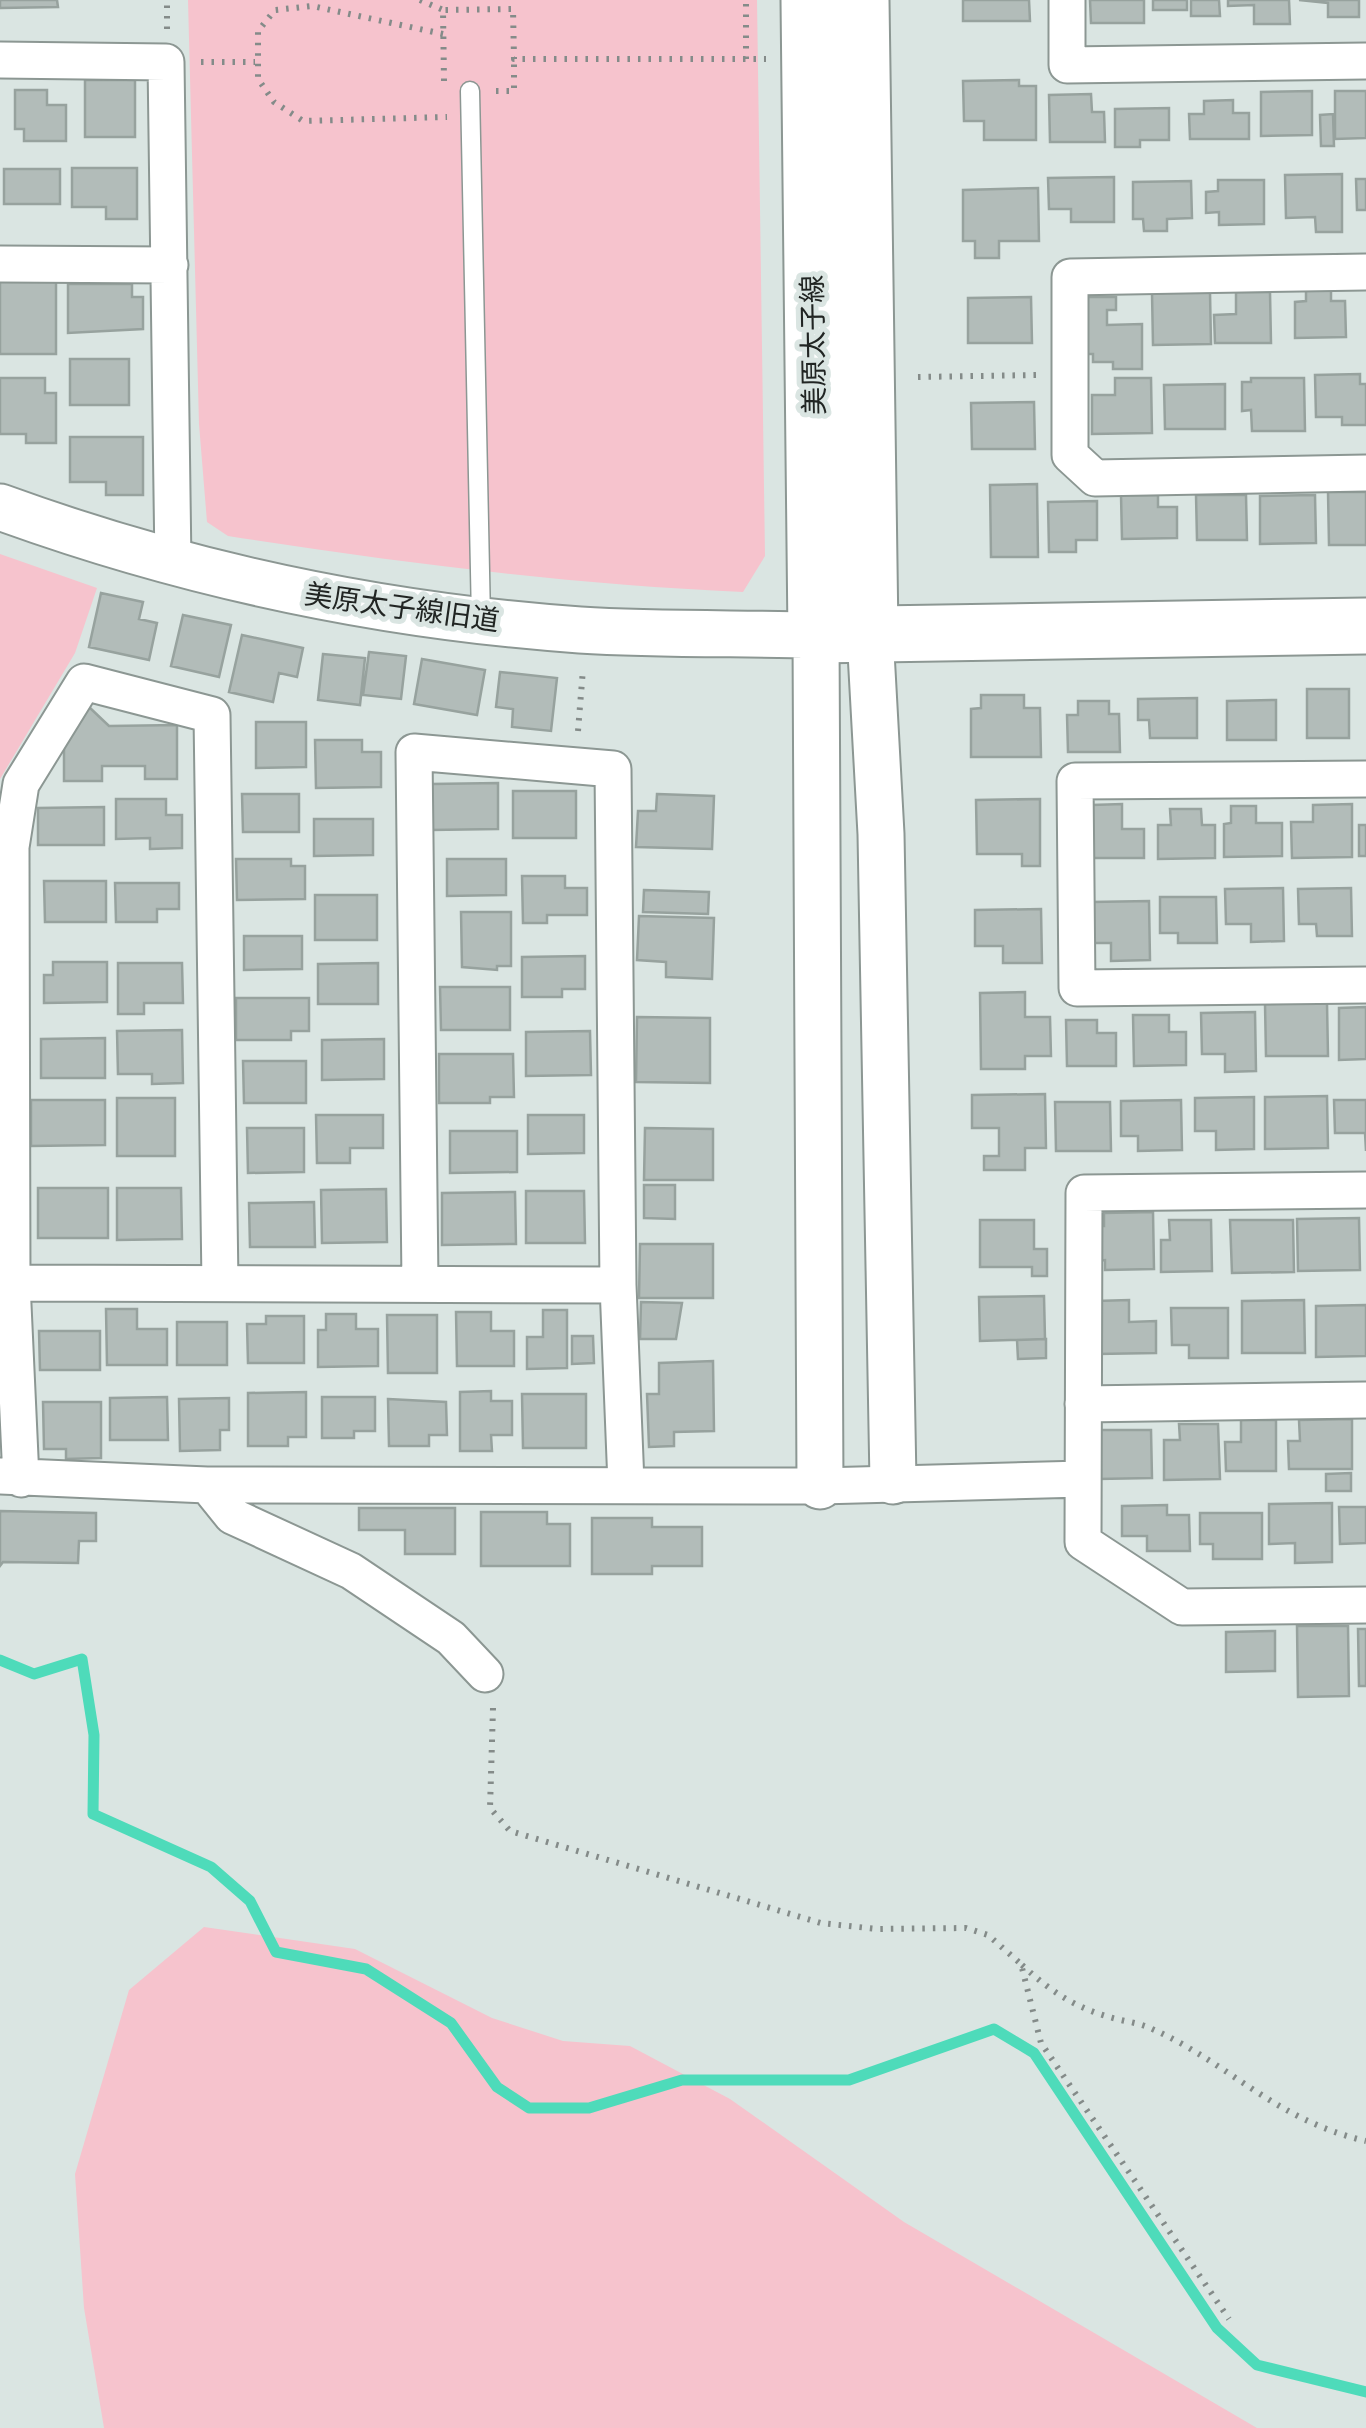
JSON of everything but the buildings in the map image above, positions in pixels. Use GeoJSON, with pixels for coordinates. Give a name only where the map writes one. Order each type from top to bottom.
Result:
{"type":"FeatureCollection","features":[{"type":"Feature","properties":{"kind":"main road","name":"美原太子線"},"geometry":{"type":"LineString","coordinates":[[810,0],[816,635]]}},
{"type":"Feature","properties":{"kind":"main road","name":"美原太子線"},"geometry":{"type":"LineString","coordinates":[[861,0],[870,634]]}},
{"type":"Feature","properties":{"kind":"main road"},"geometry":{"type":"LineString","coordinates":[[816,635],[1366,626]]}},
{"type":"Feature","properties":{"kind":"street"},"geometry":{"type":"LineString","coordinates":[[1067,0],[1066,65],[1366,62]]}},
{"type":"Feature","properties":{"kind":"street"},"geometry":{"type":"LineString","coordinates":[[0,60],[166,62],[174,564]]}},
{"type":"Feature","properties":{"kind":"street"},"geometry":{"type":"LineString","coordinates":[[0,264],[170,265]]}},
{"type":"Feature","properties":{"kind":"street"},"geometry":{"type":"LineString","coordinates":[[1366,272],[1070,277],[1070,455],[1095,478],[1366,473]]}},
{"type":"Feature","properties":{"kind":"street","name":"美原太子線旧道"},"geometry":{"type":"LineString","coordinates":[[0,508],[174,564],[279,589],[481,619],[588,630],[816,635]]}},
{"type":"Feature","properties":{"kind":"street"},"geometry":{"type":"LineString","coordinates":[[870,634],[881,834],[893,1481]]}},
{"type":"Feature","properties":{"kind":"street"},"geometry":{"type":"LineString","coordinates":[[816,635],[820,1486]]}},
{"type":"Feature","properties":{"kind":"street"},"geometry":{"type":"LineString","coordinates":[[220,1283],[212,715],[84,682],[21,784],[5,845],[10,1478],[208,1485],[820,1486],[893,1481],[1083,1479]]}},
{"type":"Feature","properties":{"kind":"street"},"geometry":{"type":"LineString","coordinates":[[420,1282],[414,752],[613,768],[618,1285],[626,1484]]}},
{"type":"Feature","properties":{"kind":"street"},"geometry":{"type":"LineString","coordinates":[[1366,779],[1075,781],[1077,988],[1366,985]]}},
{"type":"Feature","properties":{"kind":"street"},"geometry":{"type":"LineString","coordinates":[[1366,1190],[1084,1193],[1083,1404],[1083,1542],[1182,1607],[1366,1605]]}},
{"type":"Feature","properties":{"kind":"street"},"geometry":{"type":"LineString","coordinates":[[6,1280],[618,1285]]}},
{"type":"Feature","properties":{"kind":"street"},"geometry":{"type":"LineString","coordinates":[[1083,1404],[1366,1400]]}},
{"type":"Feature","properties":{"kind":"street"},"geometry":{"type":"LineString","coordinates":[[208,1485],[232,1516],[351,1572],[451,1638],[484,1674]]}},
{"type":"Feature","properties":{"kind":"lane"},"geometry":{"type":"LineString","coordinates":[[470,91],[481,619]]}},
{"type":"Feature","properties":{"kind":"path"},"geometry":{"type":"LineString","coordinates":[[420,0],[443,10],[513,9],[514,90],[444,92],[443,10]]}},
{"type":"Feature","properties":{"kind":"path"},"geometry":{"type":"LineString","coordinates":[[746,0],[746,59]]}},
{"type":"Feature","properties":{"kind":"path"},"geometry":{"type":"LineString","coordinates":[[443,34],[312,6],[275,10],[258,31],[258,79],[274,102],[303,122],[470,116]]}},
{"type":"Feature","properties":{"kind":"path"},"geometry":{"type":"LineString","coordinates":[[514,59],[772,59]]}},
{"type":"Feature","properties":{"kind":"path"},"geometry":{"type":"LineString","coordinates":[[166,62],[256,62]]}},
{"type":"Feature","properties":{"kind":"path"},"geometry":{"type":"LineString","coordinates":[[918,377],[1070,375]]}},
{"type":"Feature","properties":{"kind":"path"},"geometry":{"type":"LineString","coordinates":[[576,766],[583,663]]}},
{"type":"Feature","properties":{"kind":"path"},"geometry":{"type":"LineString","coordinates":[[484,1674],[494,1692],[488,1761],[490,1808],[510,1831],[821,1923],[876,1929],[966,1928],[988,1935],[1056,1996],[1102,2016],[1150,2028],[1271,2105],[1323,2132],[1366,2141]]}},
{"type":"Feature","properties":{"kind":"path"},"geometry":{"type":"LineString","coordinates":[[1021,1964],[1041,2042],[1229,2320]]}},
{"type":"Feature","properties":{"kind":"shaded area"},"geometry":{"type":"Polygon","coordinates":[[[188,0],[757,0],[765,556],[743,592],[613,584],[421,563],[228,536],[207,522],[199,424],[188,0]]]}},
{"type":"Feature","properties":{"kind":"shaded area"},"geometry":{"type":"Polygon","coordinates":[[[0,554],[97,588],[75,653],[0,779],[0,554]]]}},
{"type":"Feature","properties":{"kind":"shaded area"},"geometry":{"type":"Polygon","coordinates":[[[204,1927],[355,1949],[492,2018],[563,2041],[630,2046],[730,2099],[904,2222],[1257,2428],[104,2428],[84,2308],[75,2174],[129,1990],[204,1927]]]}},
{"type":"Feature","properties":{"kind":"waterway"},"geometry":{"type":"LineString","coordinates":[[0,1660],[34,1674],[82,1659],[94,1735],[93,1814],[211,1867],[250,1901],[276,1952],[366,1969],[451,2023],[497,2087],[529,2108],[589,2108],[682,2080],[849,2080],[994,2029],[1034,2053],[1217,2328],[1257,2365],[1366,2392]]}}]}
